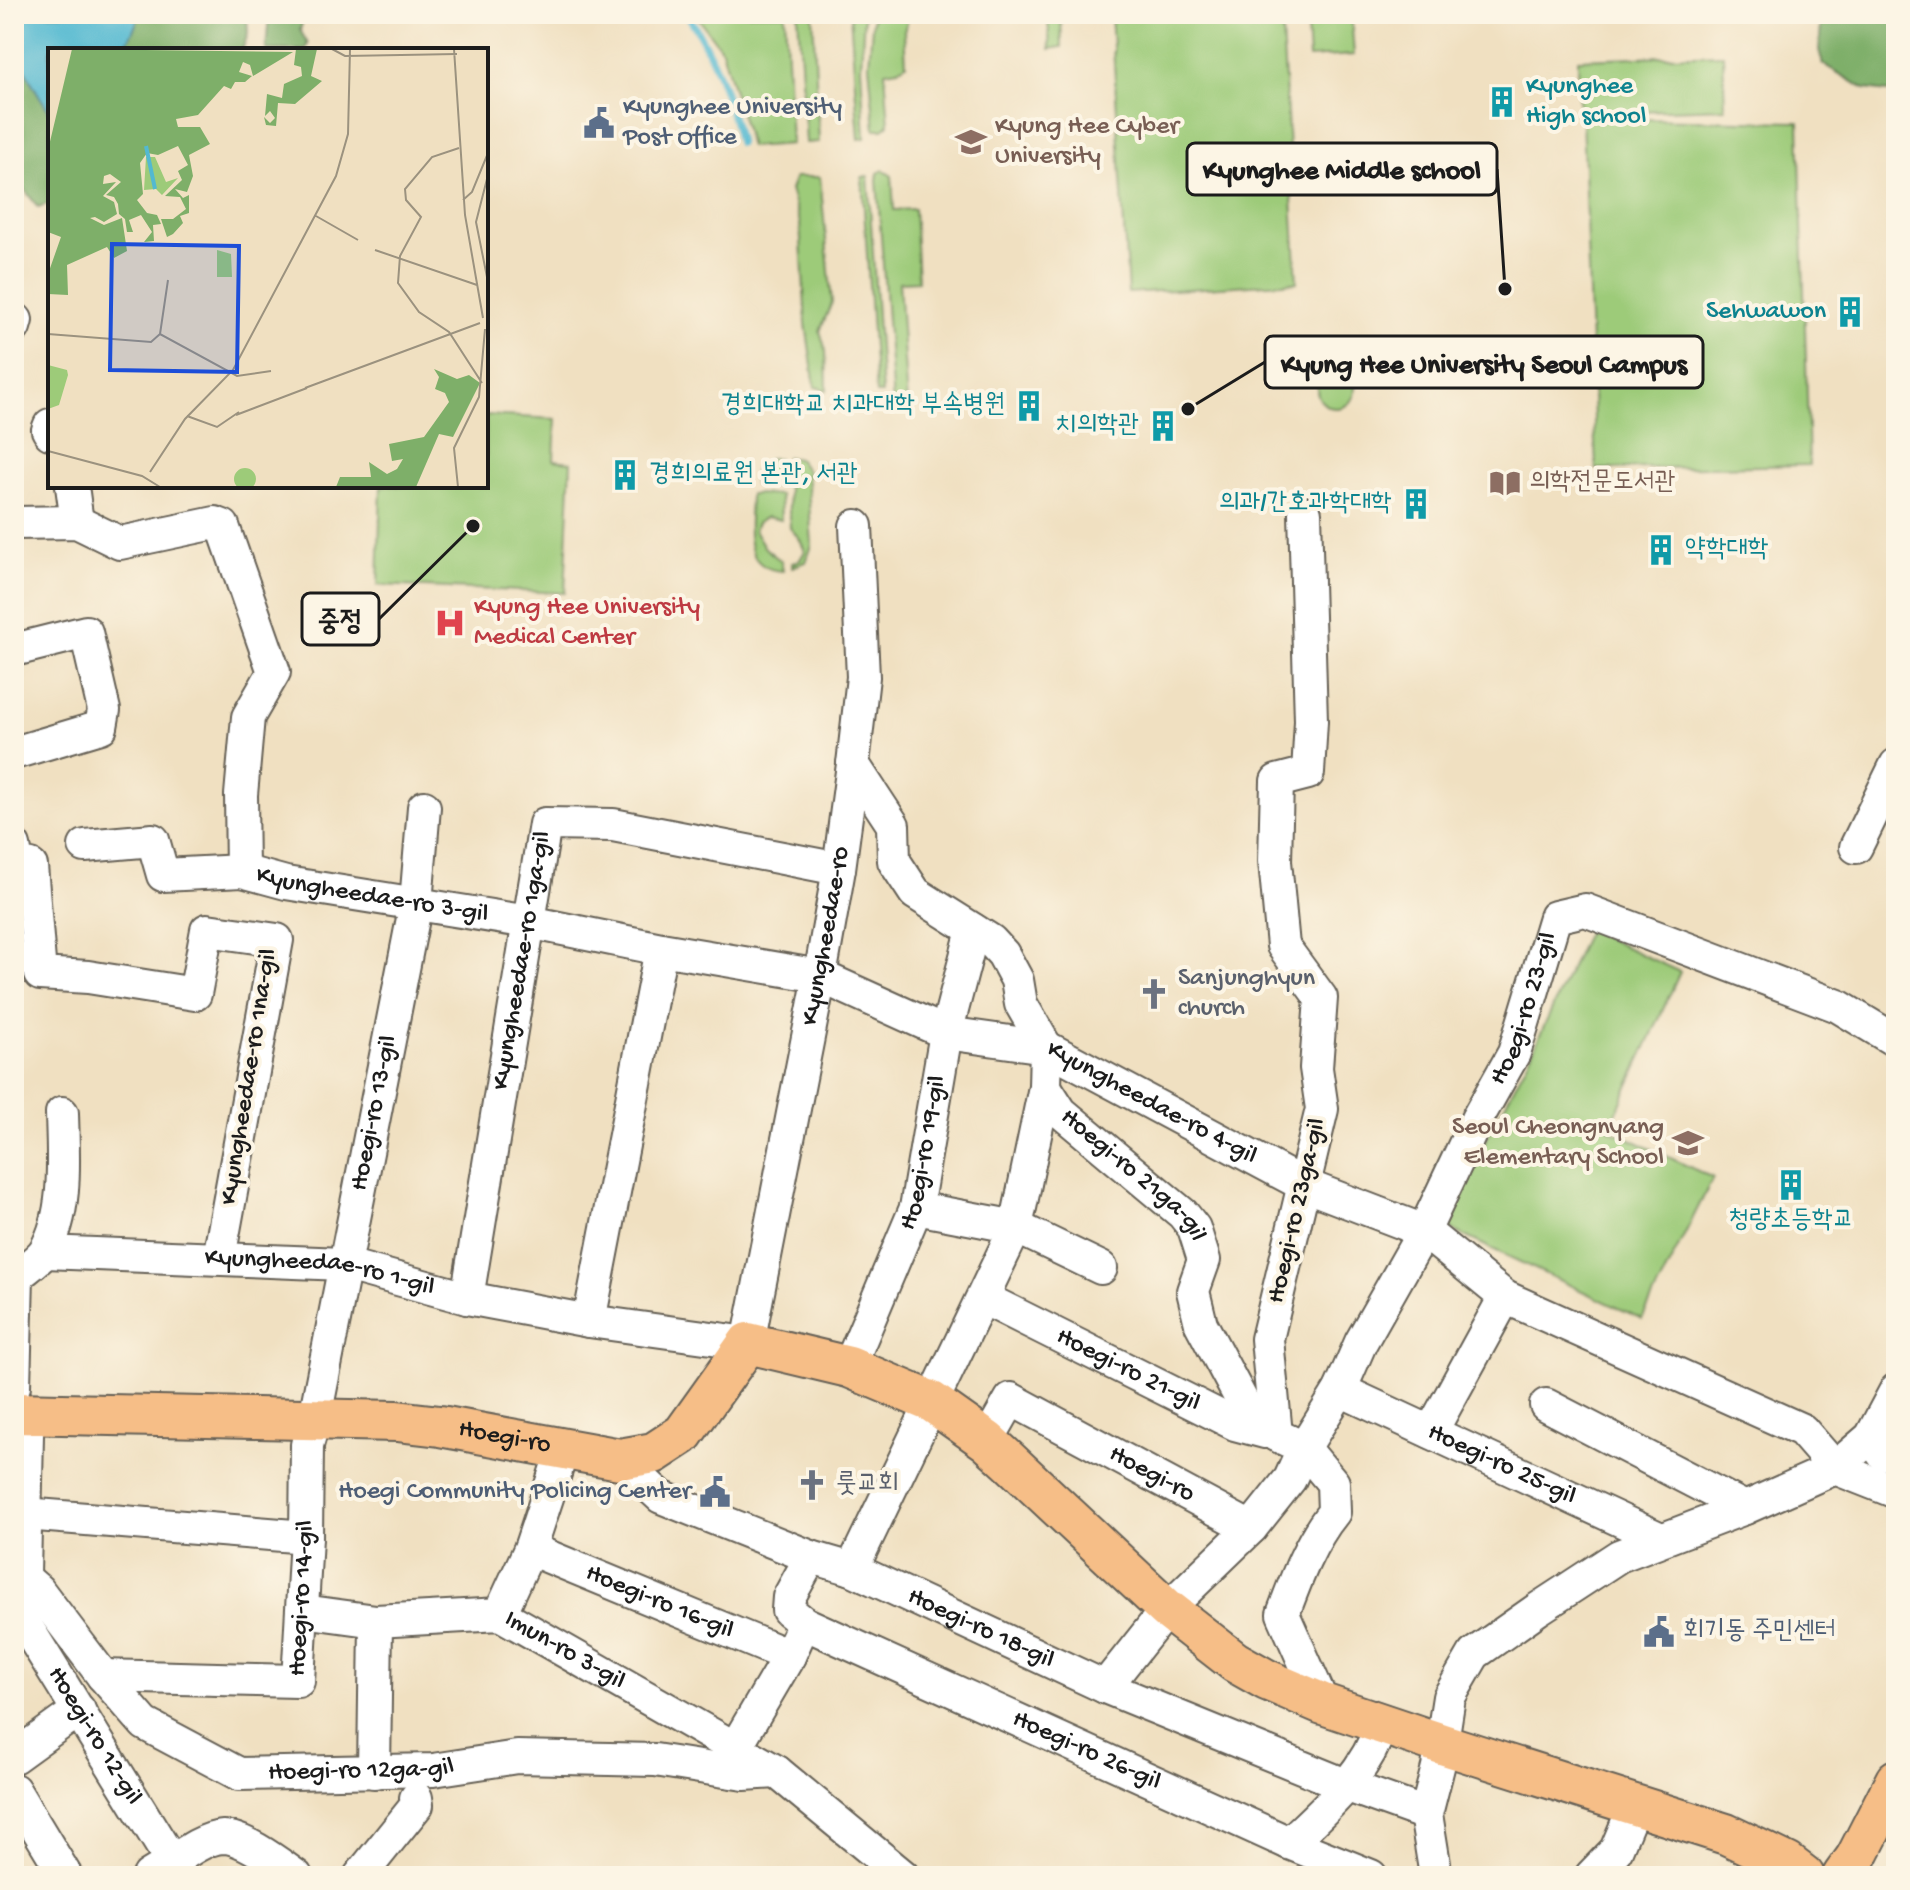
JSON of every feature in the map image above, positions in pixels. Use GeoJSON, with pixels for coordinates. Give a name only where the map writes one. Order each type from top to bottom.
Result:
{"type":"FeatureCollection","features":[{"type":"Feature","properties":{"kind":"main road"},"geometry":{"type":"LineString","coordinates":[[748,1343],[849,1367],[932,1402],[987,1441],[1167,1609],[1235,1662],[1267,1680],[1323,1704],[1442,1744],[1726,1834],[1787,1863],[1804,1876]]}},
{"type":"Feature","properties":{"kind":"main road","name":"Hoegi-ro"},"geometry":{"type":"LineString","coordinates":[[14,1413],[397,1421],[620,1459],[654,1453],[683,1434],[748,1343]]}},
{"type":"Feature","properties":{"kind":"main road"},"geometry":{"type":"LineString","coordinates":[[1843,1876],[1856,1858],[1896,1780]]}},
{"type":"Feature","properties":{"kind":"main road"},"geometry":{"type":"LineString","coordinates":[[1726,1834],[1748,1876]]}},
{"type":"Feature","properties":{"kind":"street"},"geometry":{"type":"LineString","coordinates":[[72,488],[77,522]]}},
{"type":"Feature","properties":{"kind":"street","name":"Hoegi-ro 23ga-gil"},"geometry":{"type":"LineString","coordinates":[[1290,1441],[1267,1339],[1322,1109],[1316,1068],[1321,998],[1283,946],[1275,861],[1277,781],[1308,773],[1311,721],[1305,513]]}},
{"type":"Feature","properties":{"kind":"street","name":"Kyungheedae-ro 3-gil"},"geometry":{"type":"LineString","coordinates":[[14,523],[77,522],[120,543],[215,523],[223,526],[274,672],[248,717],[241,795],[242,871],[286,883],[529,922],[661,949],[820,976]]}},
{"type":"Feature","properties":{"kind":"street","name":"Kyungheedae-ro"},"geometry":{"type":"LineString","coordinates":[[748,1343],[820,976],[853,764],[863,677],[856,526]]}},
{"type":"Feature","properties":{"kind":"street"},"geometry":{"type":"LineString","coordinates":[[14,650],[86,632],[104,710],[101,727],[14,753]]}},
{"type":"Feature","properties":{"kind":"street"},"geometry":{"type":"LineString","coordinates":[[852,1569],[1016,1227],[1045,1087],[1046,1047],[1021,1004],[1017,980],[1003,954],[991,941],[915,893],[894,861],[893,825],[853,764]]}},
{"type":"Feature","properties":{"kind":"street"},"geometry":{"type":"LineString","coordinates":[[1856,847],[1896,765]]}},
{"type":"Feature","properties":{"kind":"street","name":"Hoegi-ro 13-gil"},"geometry":{"type":"LineString","coordinates":[[315,1417],[416,903],[424,807]]}},
{"type":"Feature","properties":{"kind":"street","name":"Kyungheedae-ro 1ga-gil"},"geometry":{"type":"LineString","coordinates":[[467,1298],[545,824],[613,825],[839,869]]}},
{"type":"Feature","properties":{"kind":"street"},"geometry":{"type":"LineString","coordinates":[[85,846],[153,840],[163,875],[242,871]]}},
{"type":"Feature","properties":{"kind":"street","name":"Kyungheedae-ro 1na-gil"},"geometry":{"type":"LineString","coordinates":[[14,846],[17,863],[31,866],[40,974],[88,977],[195,994],[207,930],[277,940],[219,1258]]}},
{"type":"Feature","properties":{"kind":"street","name":"Hoegi-ro 23-gil"},"geometry":{"type":"LineString","coordinates":[[1167,1609],[1251,1528],[1290,1479],[1290,1441],[1340,1390],[1361,1342],[1424,1231],[1477,1119],[1514,1053],[1555,917],[1585,910],[1838,1006],[1896,1041]]}},
{"type":"Feature","properties":{"kind":"street","name":"Hoegi-ro 19-gil"},"geometry":{"type":"LineString","coordinates":[[849,1367],[916,1208],[946,1033],[973,930]]}},
{"type":"Feature","properties":{"kind":"street"},"geometry":{"type":"LineString","coordinates":[[589,1321],[661,949]]}},
{"type":"Feature","properties":{"kind":"street","name":"Kyungheedae-ro 4-gil"},"geometry":{"type":"LineString","coordinates":[[820,976],[946,1033],[1046,1047],[1304,1185],[1424,1231],[1505,1297],[1802,1430],[1835,1468]]}},
{"type":"Feature","properties":{"kind":"street","name":"Hoegi-ro 21ga-gil"},"geometry":{"type":"LineString","coordinates":[[1045,1087],[1061,1112],[1183,1214],[1194,1228],[1204,1260],[1193,1291],[1201,1324],[1249,1414],[1290,1441]]}},
{"type":"Feature","properties":{"kind":"street"},"geometry":{"type":"LineString","coordinates":[[14,1386],[17,1276],[45,1252],[65,1184],[62,1113]]}},
{"type":"Feature","properties":{"kind":"street"},"geometry":{"type":"LineString","coordinates":[[916,1208],[1016,1227],[1101,1268]]}},
{"type":"Feature","properties":{"kind":"street","name":"Kyungheedae-ro 1-gil"},"geometry":{"type":"LineString","coordinates":[[45,1252],[343,1264],[467,1298],[589,1321],[748,1343]]}},
{"type":"Feature","properties":{"kind":"street"},"geometry":{"type":"LineString","coordinates":[[1431,1432],[1505,1297]]}},
{"type":"Feature","properties":{"kind":"street","name":"Hoegi-ro 21-gil"},"geometry":{"type":"LineString","coordinates":[[983,1298],[1235,1424],[1290,1441]]}},
{"type":"Feature","properties":{"kind":"street","name":"Hoegi-ro 25-gil"},"geometry":{"type":"LineString","coordinates":[[1340,1390],[1661,1539]]}},
{"type":"Feature","properties":{"kind":"street"},"geometry":{"type":"LineString","coordinates":[[1436,1876],[1426,1814],[1449,1697],[1474,1654],[1619,1556],[1745,1508],[1884,1444],[1896,1390]]}},
{"type":"Feature","properties":{"kind":"street","name":"Hoegi-ro"},"geometry":{"type":"LineString","coordinates":[[987,1441],[1011,1399],[1251,1528]]}},
{"type":"Feature","properties":{"kind":"street"},"geometry":{"type":"LineString","coordinates":[[1546,1405],[1745,1508]]}},
{"type":"Feature","properties":{"kind":"street","name":"Hoegi-ro 12-gil"},"geometry":{"type":"LineString","coordinates":[[14,1413],[27,1435],[23,1577],[17,1624],[79,1710],[160,1869],[195,1846],[224,1837],[257,1849],[296,1876]]}},
{"type":"Feature","properties":{"kind":"street","name":"Hoegi-ro 14-gil"},"geometry":{"type":"LineString","coordinates":[[103,1676],[298,1681],[306,1537],[307,1445],[315,1417]]}},
{"type":"Feature","properties":{"kind":"street"},"geometry":{"type":"LineString","coordinates":[[1290,1441],[1333,1483],[1334,1512],[1309,1551],[1283,1614],[1323,1704]]}},
{"type":"Feature","properties":{"kind":"street"},"geometry":{"type":"LineString","coordinates":[[500,1614],[530,1549],[563,1449]]}},
{"type":"Feature","properties":{"kind":"street","name":"Hoegi-ro 18-gil"},"geometry":{"type":"LineString","coordinates":[[620,1459],[661,1497],[811,1557],[852,1569],[1105,1687],[1348,1786],[1426,1814]]}},
{"type":"Feature","properties":{"kind":"street"},"geometry":{"type":"LineString","coordinates":[[1835,1468],[1896,1492]]}},
{"type":"Feature","properties":{"kind":"street"},"geometry":{"type":"LineString","coordinates":[[25,1514],[306,1537]]}},
{"type":"Feature","properties":{"kind":"street","name":"Hoegi-ro 16-gil"},"geometry":{"type":"LineString","coordinates":[[530,1549],[789,1656]]}},
{"type":"Feature","properties":{"kind":"street"},"geometry":{"type":"LineString","coordinates":[[735,1748],[789,1656],[804,1623],[788,1610],[789,1597],[811,1557]]}},
{"type":"Feature","properties":{"kind":"street","name":"Hoegi-ro 12ga-gil"},"geometry":{"type":"LineString","coordinates":[[23,1577],[38,1590],[103,1676],[145,1724],[239,1774],[374,1772],[414,1782],[433,1770],[517,1757],[655,1760],[744,1774],[777,1772]]}},
{"type":"Feature","properties":{"kind":"street"},"geometry":{"type":"LineString","coordinates":[[1105,1687],[1167,1609]]}},
{"type":"Feature","properties":{"kind":"street","name":"Imun-ro 3-gil"},"geometry":{"type":"LineString","coordinates":[[303,1611],[376,1621],[500,1614],[777,1772],[903,1876]]}},
{"type":"Feature","properties":{"kind":"street"},"geometry":{"type":"LineString","coordinates":[[374,1772],[376,1621]]}},
{"type":"Feature","properties":{"kind":"street","name":"Hoegi-ro 26-gil"},"geometry":{"type":"LineString","coordinates":[[804,1623],[1289,1843],[1371,1876]]}},
{"type":"Feature","properties":{"kind":"street"},"geometry":{"type":"LineString","coordinates":[[14,1757],[79,1710]]}},
{"type":"Feature","properties":{"kind":"street"},"geometry":{"type":"LineString","coordinates":[[1289,1843],[1348,1786],[1375,1746],[1382,1723]]}},
{"type":"Feature","properties":{"kind":"street"},"geometry":{"type":"LineString","coordinates":[[360,1876],[417,1805],[414,1782]]}},
{"type":"Feature","properties":{"kind":"street"},"geometry":{"type":"LineString","coordinates":[[14,1790],[66,1876]]}},
{"type":"Feature","properties":{"kind":"street"},"geometry":{"type":"LineString","coordinates":[[1591,1876],[1616,1850],[1635,1805]]}},
{"type":"Feature","properties":{"kind":"green space"},"geometry":{"type":"Polygon","coordinates":[[[14,14],[247,14],[248,34],[243,48],[48,48],[48,204],[38,207],[14,176],[14,14]]]}},
{"type":"Feature","properties":{"kind":"green space"},"geometry":{"type":"Polygon","coordinates":[[[269,14],[305,14],[300,30],[308,44],[306,48],[266,48],[269,14]]]}},
{"type":"Feature","properties":{"kind":"green space"},"geometry":{"type":"Polygon","coordinates":[[[695,14],[785,14],[791,144],[750,147],[722,50],[695,14]]]}},
{"type":"Feature","properties":{"kind":"green space"},"geometry":{"type":"Polygon","coordinates":[[[798,14],[813,14],[819,142],[806,143],[798,14]]]}},
{"type":"Feature","properties":{"kind":"green space"},"geometry":{"type":"Polygon","coordinates":[[[850,14],[864,14],[861,67],[865,138],[859,139],[850,14]]]}},
{"type":"Feature","properties":{"kind":"green space"},"geometry":{"type":"Polygon","coordinates":[[[873,14],[910,14],[904,31],[906,64],[885,71],[889,124],[883,129],[875,129],[869,64],[873,14]]]}},
{"type":"Feature","properties":{"kind":"green space"},"geometry":{"type":"Polygon","coordinates":[[[1030,14],[1052,14],[1061,19],[1062,47],[1050,49],[1048,18],[1030,14]]]}},
{"type":"Feature","properties":{"kind":"green space"},"geometry":{"type":"Polygon","coordinates":[[[1111,14],[1281,14],[1297,282],[1128,293],[1111,14]]]}},
{"type":"Feature","properties":{"kind":"green space"},"geometry":{"type":"Polygon","coordinates":[[[1306,14],[1351,14],[1354,55],[1309,58],[1306,14]]]}},
{"type":"Feature","properties":{"kind":"green space"},"geometry":{"type":"Polygon","coordinates":[[[1822,14],[1896,14],[1896,93],[1865,89],[1823,64],[1819,50],[1822,14]]]}},
{"type":"Feature","properties":{"kind":"green space"},"geometry":{"type":"Polygon","coordinates":[[[1723,54],[1725,108],[1579,113],[1578,59],[1723,54]]]}},
{"type":"Feature","properties":{"kind":"green space"},"geometry":{"type":"Polygon","coordinates":[[[1582,118],[1799,122],[1809,465],[1596,469],[1582,118]]]}},
{"type":"Feature","properties":{"kind":"green space"},"geometry":{"type":"Polygon","coordinates":[[[883,170],[892,176],[894,210],[914,209],[918,281],[899,282],[907,405],[893,405],[877,180],[878,173],[883,170]]]}},
{"type":"Feature","properties":{"kind":"green space"},"geometry":{"type":"Polygon","coordinates":[[[868,176],[882,394],[876,394],[862,177],[868,176]]]}},
{"type":"Feature","properties":{"kind":"green space"},"geometry":{"type":"Polygon","coordinates":[[[795,177],[820,177],[832,302],[820,331],[826,351],[827,390],[815,387],[806,324],[800,223],[790,190],[795,177]]]}},
{"type":"Feature","properties":{"kind":"green space"},"geometry":{"type":"Polygon","coordinates":[[[1336,370],[1349,376],[1355,389],[1349,402],[1336,408],[1323,402],[1317,389],[1323,376],[1336,370]]]}},
{"type":"Feature","properties":{"kind":"green space"},"geometry":{"type":"Polygon","coordinates":[[[488,415],[556,419],[554,460],[571,462],[565,593],[378,585],[381,488],[488,488],[488,415]]]}},
{"type":"Feature","properties":{"kind":"green space"},"geometry":{"type":"Polygon","coordinates":[[[786,457],[798,459],[807,471],[812,545],[806,562],[792,567],[792,563],[799,561],[805,551],[790,528],[786,457]]]}},
{"type":"Feature","properties":{"kind":"green space"},"geometry":{"type":"Polygon","coordinates":[[[770,458],[778,458],[779,486],[754,485],[755,469],[770,458]]]}},
{"type":"Feature","properties":{"kind":"green space"},"geometry":{"type":"Polygon","coordinates":[[[750,494],[780,495],[781,520],[766,517],[757,523],[754,530],[765,548],[781,561],[783,571],[769,568],[753,554],[749,531],[750,494]]]}},
{"type":"Feature","properties":{"kind":"green space"},"geometry":{"type":"Polygon","coordinates":[[[1588,930],[1680,972],[1609,1129],[1713,1178],[1642,1319],[1441,1225],[1531,1055],[1588,930]]]}},
{"type":"Feature","properties":{"kind":"water"},"geometry":{"type":"Polygon","coordinates":[[[14,14],[141,14],[127,43],[128,48],[48,48],[48,110],[29,77],[20,55],[14,14]]]}},
{"type":"Feature","properties":{"kind":"waterway"},"geometry":{"type":"LineString","coordinates":[[687,14],[719,76],[739,143]]}},
{"type":"Feature","properties":{"kind":"place","name":"Kyunghee High school"},"geometry":{"type":"Point","coordinates":[1502,102]}},
{"type":"Feature","properties":{"kind":"place","name":"Kyunghee University Post Office"},"geometry":{"type":"Point","coordinates":[599,123]}},
{"type":"Feature","properties":{"kind":"place","name":"Kyung Hee Cyber University"},"geometry":{"type":"Point","coordinates":[971,142]}},
{"type":"Feature","properties":{"kind":"place","name":"Kyunghee Middle school"},"geometry":{"type":"Point","coordinates":[1505,289]}},
{"type":"Feature","properties":{"kind":"place","name":"Sehwawon"},"geometry":{"type":"Point","coordinates":[1850,312]}},
{"type":"Feature","properties":{"kind":"place","name":"경희대학교 치과대학 부속병원"},"geometry":{"type":"Point","coordinates":[1029,406]}},
{"type":"Feature","properties":{"kind":"place","name":"Kyung Hee University Seoul Campus"},"geometry":{"type":"Point","coordinates":[1188,409]}},
{"type":"Feature","properties":{"kind":"place","name":"치의학관"},"geometry":{"type":"Point","coordinates":[1163,426]}},
{"type":"Feature","properties":{"kind":"place","name":"경희의료원 본관, 서관"},"geometry":{"type":"Point","coordinates":[625,475]}},
{"type":"Feature","properties":{"kind":"place","name":"의학전문도서관"},"geometry":{"type":"Point","coordinates":[1505,483]}},
{"type":"Feature","properties":{"kind":"place","name":"의과/간호과학대학"},"geometry":{"type":"Point","coordinates":[1416,504]}},
{"type":"Feature","properties":{"kind":"place","name":"중정"},"geometry":{"type":"Point","coordinates":[473,526]}},
{"type":"Feature","properties":{"kind":"place","name":"약학대학"},"geometry":{"type":"Point","coordinates":[1661,550]}},
{"type":"Feature","properties":{"kind":"place","name":"Kyung Hee University Medical Center"},"geometry":{"type":"Point","coordinates":[450,623]}},
{"type":"Feature","properties":{"kind":"place","name":"Sanjunghyun church"},"geometry":{"type":"Point","coordinates":[1154,994]}},
{"type":"Feature","properties":{"kind":"place","name":"Seoul Cheongnyang Elementary School"},"geometry":{"type":"Point","coordinates":[1688,1143]}},
{"type":"Feature","properties":{"kind":"place","name":"청량초등학교"},"geometry":{"type":"Point","coordinates":[1791,1185]}},
{"type":"Feature","properties":{"kind":"place","name":"룻교회"},"geometry":{"type":"Point","coordinates":[812,1485]}},
{"type":"Feature","properties":{"kind":"place","name":"Hoegi Community Policing Center"},"geometry":{"type":"Point","coordinates":[715,1492]}},
{"type":"Feature","properties":{"kind":"place","name":"회기동 주민센터"},"geometry":{"type":"Point","coordinates":[1659,1632]}}]}
